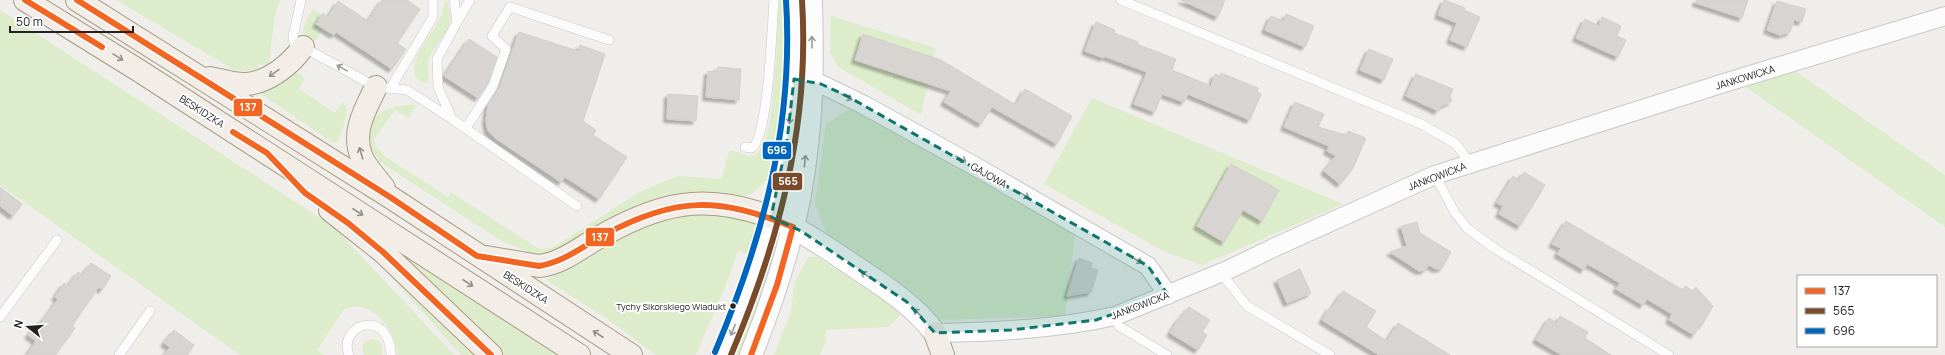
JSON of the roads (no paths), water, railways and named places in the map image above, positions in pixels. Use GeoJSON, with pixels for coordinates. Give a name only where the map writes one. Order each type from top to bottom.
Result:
{"type":"FeatureCollection","features":[{"type":"Feature","properties":{"kind":"main road","name":"BESKIDZKA"},"geometry":{"type":"LineString","coordinates":[[25,0],[267,153],[579,355]]}},
{"type":"Feature","properties":{"kind":"main road","name":"BESKIDZKA"},"geometry":{"type":"LineString","coordinates":[[77,0],[390,197],[477,256],[631,355]]}},
{"type":"Feature","properties":{"kind":"main road"},"geometry":{"type":"LineString","coordinates":[[200,77],[246,84],[267,78],[300,51]]}},
{"type":"Feature","properties":{"kind":"main road"},"geometry":{"type":"LineString","coordinates":[[383,88],[360,120],[358,134],[362,158],[390,197]]}},
{"type":"Feature","properties":{"kind":"main road"},"geometry":{"type":"LineString","coordinates":[[267,153],[305,193],[348,223],[383,252],[491,355]]}},
{"type":"Feature","properties":{"kind":"main road"},"geometry":{"type":"LineString","coordinates":[[477,256],[539,266],[547,265],[566,257],[633,218],[678,205],[710,203],[747,209],[772,217]]}},
{"type":"Feature","properties":{"kind":"main road"},"geometry":{"type":"LineString","coordinates":[[935,333],[943,355]]}},
{"type":"Feature","properties":{"kind":"street"},"geometry":{"type":"LineString","coordinates":[[751,355],[777,285],[794,227],[807,147],[803,80],[796,48],[794,0]]}},
{"type":"Feature","properties":{"kind":"street"},"geometry":{"type":"LineString","coordinates":[[722,355],[755,273],[772,217],[787,141],[803,80],[811,0]]}},
{"type":"Feature","properties":{"kind":"street","name":"JANKOWICKA"},"geometry":{"type":"LineString","coordinates":[[935,333],[1040,327],[1096,320],[1115,316],[1221,273],[1435,175],[1470,163],[1520,149],[1731,80],[1945,16]]}},
{"type":"Feature","properties":{"kind":"street","name":"GAJOWA"},"geometry":{"type":"LineString","coordinates":[[803,80],[847,96],[978,168],[1148,266],[1168,295]]}},
{"type":"Feature","properties":{"kind":"street"},"geometry":{"type":"LineString","coordinates":[[772,217],[794,227],[907,302],[924,319],[935,333]]}},
{"type":"Feature","properties":{"kind":"lane"},"geometry":{"type":"LineString","coordinates":[[300,0],[293,37],[300,51],[383,88],[407,90],[466,128],[577,206]]}},
{"type":"Feature","properties":{"kind":"lane"},"geometry":{"type":"LineString","coordinates":[[383,88],[433,17],[434,0]]}},
{"type":"Feature","properties":{"kind":"lane"},"geometry":{"type":"LineString","coordinates":[[454,0],[457,22]]}},
{"type":"Feature","properties":{"kind":"lane"},"geometry":{"type":"LineString","coordinates":[[452,119],[438,87],[437,59],[470,0]]}},
{"type":"Feature","properties":{"kind":"lane"},"geometry":{"type":"LineString","coordinates":[[745,147],[752,148],[759,139],[767,98],[774,0]]}},
{"type":"Feature","properties":{"kind":"lane"},"geometry":{"type":"LineString","coordinates":[[1120,0],[1421,124],[1456,144],[1470,163]]}},
{"type":"Feature","properties":{"kind":"lane"},"geometry":{"type":"LineString","coordinates":[[466,128],[493,86],[506,50],[492,36],[510,7],[609,40]]}},
{"type":"Feature","properties":{"kind":"lane"},"geometry":{"type":"LineString","coordinates":[[1435,175],[1455,213],[1468,230],[1501,252],[1669,355]]}},
{"type":"Feature","properties":{"kind":"lane"},"geometry":{"type":"LineString","coordinates":[[0,318],[57,240]]}},
{"type":"Feature","properties":{"kind":"lane"},"geometry":{"type":"LineString","coordinates":[[1221,273],[1248,306],[1330,355]]}},
{"type":"Feature","properties":{"kind":"lane"},"geometry":{"type":"LineString","coordinates":[[119,355],[150,311]]}},
{"type":"Feature","properties":{"kind":"lane"},"geometry":{"type":"LineString","coordinates":[[1115,316],[1120,326],[1167,355]]}},
{"type":"Feature","properties":{"kind":"lane"},"geometry":{"type":"LineString","coordinates":[[349,355],[348,344],[352,334],[358,327],[365,324],[378,327],[383,331],[390,343],[391,355]]}},
{"type":"Feature","properties":{"kind":"place","name":"Tychy Sikorskiego Wiadukt"},"geometry":{"type":"Point","coordinates":[733,306]}}]}
